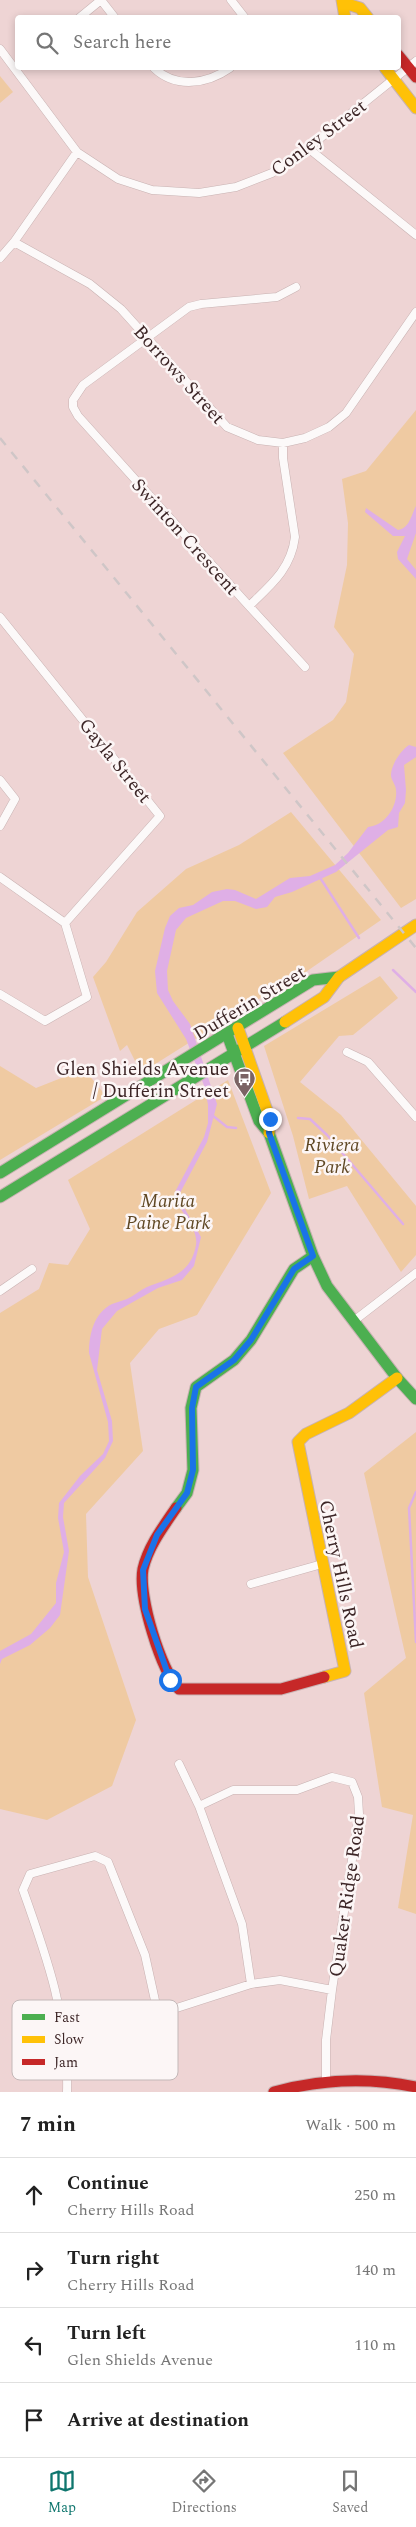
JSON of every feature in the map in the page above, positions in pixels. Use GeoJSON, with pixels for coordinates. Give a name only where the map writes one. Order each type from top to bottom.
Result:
{"type":"FeatureCollection","features":[{"type":"Feature","properties":{"kind":"street"},"geometry":{"type":"LineString","coordinates":[[83,15],[101,0],[113,15]]}},
{"type":"Feature","properties":{"kind":"street"},"geometry":{"type":"LineString","coordinates":[[231,0],[243,15]]}},
{"type":"Feature","properties":{"kind":"street"},"geometry":{"type":"LineString","coordinates":[[345,15],[343,1],[360,8],[366,15]]}},
{"type":"Feature","properties":{"kind":"street","name":"Conley Street"},"geometry":{"type":"LineString","coordinates":[[0,48],[15,65]]}},
{"type":"Feature","properties":{"kind":"street"},"geometry":{"type":"LineString","coordinates":[[401,58],[414,69]]}},
{"type":"Feature","properties":{"kind":"street","name":"Conley Street"},"geometry":{"type":"LineString","coordinates":[[19,70],[77,152],[118,179],[152,190],[199,193],[236,187],[272,173],[308,148],[394,79],[414,69]]}},
{"type":"Feature","properties":{"kind":"street"},"geometry":{"type":"LineString","coordinates":[[157,70],[167,76],[190,82],[217,77],[227,70]]}},
{"type":"Feature","properties":{"kind":"street"},"geometry":{"type":"LineString","coordinates":[[387,70],[416,108]]}},
{"type":"Feature","properties":{"kind":"street"},"geometry":{"type":"LineString","coordinates":[[308,148],[416,235]]}},
{"type":"Feature","properties":{"kind":"street"},"geometry":{"type":"LineString","coordinates":[[0,258],[14,242],[77,152]]}},
{"type":"Feature","properties":{"kind":"street","name":"Borrows Street"},"geometry":{"type":"LineString","coordinates":[[14,242],[90,284],[121,309],[227,426],[258,440],[283,443],[305,438],[328,427],[346,413],[416,312]]}},
{"type":"Feature","properties":{"kind":"street","name":"Swinton Crescent"},"geometry":{"type":"LineString","coordinates":[[283,443],[283,458],[295,537],[293,550],[279,578],[249,606],[73,407],[72,400],[83,386],[189,307],[277,296],[296,287]]}},
{"type":"Feature","properties":{"kind":"street"},"geometry":{"type":"LineString","coordinates":[[249,606],[305,667]]}},
{"type":"Feature","properties":{"kind":"street","name":"Gayla Street"},"geometry":{"type":"LineString","coordinates":[[0,616],[160,816],[65,923]]}},
{"type":"Feature","properties":{"kind":"street"},"geometry":{"type":"LineString","coordinates":[[0,780],[15,799],[0,826]]}},
{"type":"Feature","properties":{"kind":"street"},"geometry":{"type":"LineString","coordinates":[[0,877],[65,923],[87,997],[45,1021],[0,994]]}},
{"type":"Feature","properties":{"kind":"street","name":"Dufferin Street"},"geometry":{"type":"LineString","coordinates":[[0,1197],[234,1055],[324,997],[339,977],[416,925]]}},
{"type":"Feature","properties":{"kind":"street","name":"Dufferin Street"},"geometry":{"type":"LineString","coordinates":[[0,1174],[313,980],[339,977]]}},
{"type":"Feature","properties":{"kind":"street"},"geometry":{"type":"LineString","coordinates":[[238,1028],[270,1119],[269,1133]]}},
{"type":"Feature","properties":{"kind":"street"},"geometry":{"type":"LineString","coordinates":[[227,1034],[259,1121],[269,1133],[313,1256],[328,1286],[397,1378],[416,1398]]}},
{"type":"Feature","properties":{"kind":"street"},"geometry":{"type":"LineString","coordinates":[[347,1052],[368,1062],[416,1117]]}},
{"type":"Feature","properties":{"kind":"street","name":"Cherry Hills Road"},"geometry":{"type":"LineString","coordinates":[[313,1256],[294,1269],[251,1340],[234,1360],[196,1387],[192,1408],[193,1470],[187,1493],[157,1535],[143,1570],[145,1609],[170,1680],[179,1689],[281,1689],[345,1671],[298,1442],[306,1434],[349,1413],[397,1378]]}},
{"type":"Feature","properties":{"kind":"street"},"geometry":{"type":"LineString","coordinates":[[0,1290],[32,1268]]}},
{"type":"Feature","properties":{"kind":"street"},"geometry":{"type":"LineString","coordinates":[[355,1320],[416,1274]]}},
{"type":"Feature","properties":{"kind":"street"},"geometry":{"type":"LineString","coordinates":[[251,1584],[322,1564]]}},
{"type":"Feature","properties":{"kind":"street"},"geometry":{"type":"LineString","coordinates":[[178,1764],[199,1806],[242,1924],[252,1984]]}},
{"type":"Feature","properties":{"kind":"street","name":"Quaker Ridge Road"},"geometry":{"type":"LineString","coordinates":[[199,1806],[233,1790],[297,1790],[332,1777],[352,1782],[358,1797],[359,1814],[332,1990],[326,2040],[326,2080]]}},
{"type":"Feature","properties":{"kind":"street"},"geometry":{"type":"LineString","coordinates":[[57,2000],[51,1970],[23,1890],[30,1874],[95,1856],[108,1862],[145,1955],[155,2000]]}},
{"type":"Feature","properties":{"kind":"street"},"geometry":{"type":"LineString","coordinates":[[178,2008],[252,1984],[280,1980],[332,1990]]}},
{"type":"Feature","properties":{"kind":"street"},"geometry":{"type":"LineString","coordinates":[[274,2092],[326,2080],[391,2081],[416,2087]]}},
{"type":"Feature","properties":{"kind":"green space"},"geometry":{"type":"Polygon","coordinates":[[[0,76],[13,92],[0,103],[0,76]]]}},
{"type":"Feature","properties":{"kind":"green space"},"geometry":{"type":"Polygon","coordinates":[[[416,410],[416,899],[401,908],[283,753],[333,720],[346,702],[354,654],[334,627],[347,565],[348,523],[342,479],[366,471],[416,410]]]}},
{"type":"Feature","properties":{"kind":"green space"},"geometry":{"type":"Polygon","coordinates":[[[291,812],[381,920],[284,987],[265,995],[141,1073],[127,1045],[120,1051],[93,977],[106,962],[137,912],[186,869],[239,845],[291,812]]]}},
{"type":"Feature","properties":{"kind":"green space","name":"Riviera Park"},"geometry":{"type":"Polygon","coordinates":[[[380,976],[398,998],[353,1035],[339,1036],[300,1082],[341,1115],[416,1206],[416,1255],[401,1272],[347,1186],[309,1199],[293,1136],[264,1046],[380,976]]]}},
{"type":"Feature","properties":{"kind":"green space"},"geometry":{"type":"Polygon","coordinates":[[[0,1066],[36,1088],[84,1069],[106,1096],[0,1160],[0,1066]]]}},
{"type":"Feature","properties":{"kind":"green space","name":"Marita Paine Park"},"geometry":{"type":"Polygon","coordinates":[[[228,1080],[271,1193],[197,1315],[159,1329],[130,1363],[143,1451],[86,1514],[88,1577],[136,1720],[112,1786],[47,1820],[0,1809],[0,1313],[39,1289],[49,1263],[68,1265],[90,1229],[68,1180],[228,1080]]]}},
{"type":"Feature","properties":{"kind":"green space"},"geometry":{"type":"Polygon","coordinates":[[[416,1432],[416,1914],[398,1908],[413,1815],[382,1807],[364,1693],[406,1658],[364,1473],[416,1432]]]}},
{"type":"Feature","properties":{"kind":"shaded area"},"geometry":{"type":"Polygon","coordinates":[[[416,506],[416,533],[407,559],[416,570],[416,579],[398,559],[397,552],[405,536],[393,536],[365,512],[366,508],[398,530],[408,524],[416,506]]]}},
{"type":"Feature","properties":{"kind":"shaded area"},"geometry":{"type":"Polygon","coordinates":[[[409,745],[416,747],[416,757],[404,765],[405,803],[399,813],[398,827],[388,830],[336,872],[292,892],[275,897],[267,907],[256,909],[235,901],[223,901],[186,918],[176,930],[167,971],[168,990],[173,1001],[190,1024],[217,1104],[207,1142],[180,1193],[182,1204],[201,1237],[194,1266],[182,1280],[158,1288],[117,1311],[102,1329],[97,1370],[112,1421],[113,1441],[105,1458],[64,1503],[63,1517],[69,1551],[60,1615],[50,1628],[30,1645],[2,1659],[0,1664],[0,1651],[31,1634],[56,1603],[56,1583],[64,1552],[58,1518],[59,1503],[80,1476],[103,1454],[109,1441],[108,1422],[89,1353],[90,1339],[97,1318],[112,1304],[127,1299],[144,1288],[178,1274],[189,1263],[196,1245],[194,1231],[179,1206],[175,1192],[204,1137],[208,1123],[208,1105],[205,1088],[186,1039],[157,993],[155,971],[165,928],[170,916],[179,908],[193,905],[212,892],[227,889],[235,890],[256,899],[290,878],[310,876],[335,865],[348,853],[368,827],[380,823],[393,808],[396,788],[391,777],[391,771],[397,758],[409,745]]]}},
{"type":"Feature","properties":{"kind":"waterway"},"geometry":{"type":"LineString","coordinates":[[319,876],[359,938]]}},
{"type":"Feature","properties":{"kind":"waterway"},"geometry":{"type":"LineString","coordinates":[[393,970],[416,992]]}},
{"type":"Feature","properties":{"kind":"waterway"},"geometry":{"type":"LineString","coordinates":[[212,1115],[227,1127],[236,1128]]}},
{"type":"Feature","properties":{"kind":"waterway"},"geometry":{"type":"LineString","coordinates":[[298,1118],[310,1119],[327,1135],[403,1224]]}},
{"type":"Feature","properties":{"kind":"waterway"},"geometry":{"type":"LineString","coordinates":[[416,1492],[409,1508],[416,1642]]}},
{"type":"Feature","properties":{"kind":"railway"},"geometry":{"type":"LineString","coordinates":[[0,438],[416,948]]}},
{"type":"Feature","properties":{"kind":"traffic: fast"},"geometry":{"type":"LineString","coordinates":[[0,1173],[313,980],[339,977]]}},
{"type":"Feature","properties":{"kind":"traffic: fast"},"geometry":{"type":"LineString","coordinates":[[0,1197],[285,1022]]}},
{"type":"Feature","properties":{"kind":"traffic: fast"},"geometry":{"type":"LineString","coordinates":[[227,1034],[259,1121],[269,1133],[313,1256],[327,1286],[397,1378],[416,1399]]}},
{"type":"Feature","properties":{"kind":"traffic: fast"},"geometry":{"type":"LineString","coordinates":[[176,1508],[187,1493],[193,1470],[191,1408],[196,1387],[234,1360],[251,1340],[294,1269],[313,1256]]}},
{"type":"Feature","properties":{"kind":"traffic: slow"},"geometry":{"type":"LineString","coordinates":[[342,0],[344,15]]}},
{"type":"Feature","properties":{"kind":"traffic: slow"},"geometry":{"type":"LineString","coordinates":[[344,3],[360,8],[366,15]]}},
{"type":"Feature","properties":{"kind":"traffic: slow"},"geometry":{"type":"LineString","coordinates":[[387,70],[416,108]]}},
{"type":"Feature","properties":{"kind":"traffic: slow"},"geometry":{"type":"LineString","coordinates":[[285,1022],[324,997],[339,977],[416,925]]}},
{"type":"Feature","properties":{"kind":"traffic: slow"},"geometry":{"type":"LineString","coordinates":[[238,1028],[270,1119],[269,1133]]}},
{"type":"Feature","properties":{"kind":"traffic: slow"},"geometry":{"type":"LineString","coordinates":[[324,1677],[345,1671],[298,1442],[306,1434],[349,1413],[397,1378]]}},
{"type":"Feature","properties":{"kind":"traffic: jam"},"geometry":{"type":"LineString","coordinates":[[401,59],[416,77]]}},
{"type":"Feature","properties":{"kind":"traffic: jam"},"geometry":{"type":"LineString","coordinates":[[176,1508],[156,1537],[148,1553],[143,1569],[142,1581],[147,1614],[158,1650],[172,1680],[179,1689],[281,1689],[324,1677]]}},
{"type":"Feature","properties":{"kind":"traffic: jam"},"geometry":{"type":"LineString","coordinates":[[274,2092],[310,2084],[345,2081],[380,2082],[416,2087]]}},
{"type":"Feature","properties":{"kind":"place","name":"Glen Shields Avenue / Dufferin Street"},"geometry":{"type":"Point","coordinates":[245,1098]}},
{"type":"Feature","properties":{"kind":"route"},"geometry":{"type":"LineString","coordinates":[[170,1680],[145,1609],[143,1570],[157,1535],[187,1493],[193,1470],[192,1408],[196,1387],[208,1376],[234,1360],[251,1340],[294,1269],[313,1256],[269,1133],[270,1119]]}}]}
